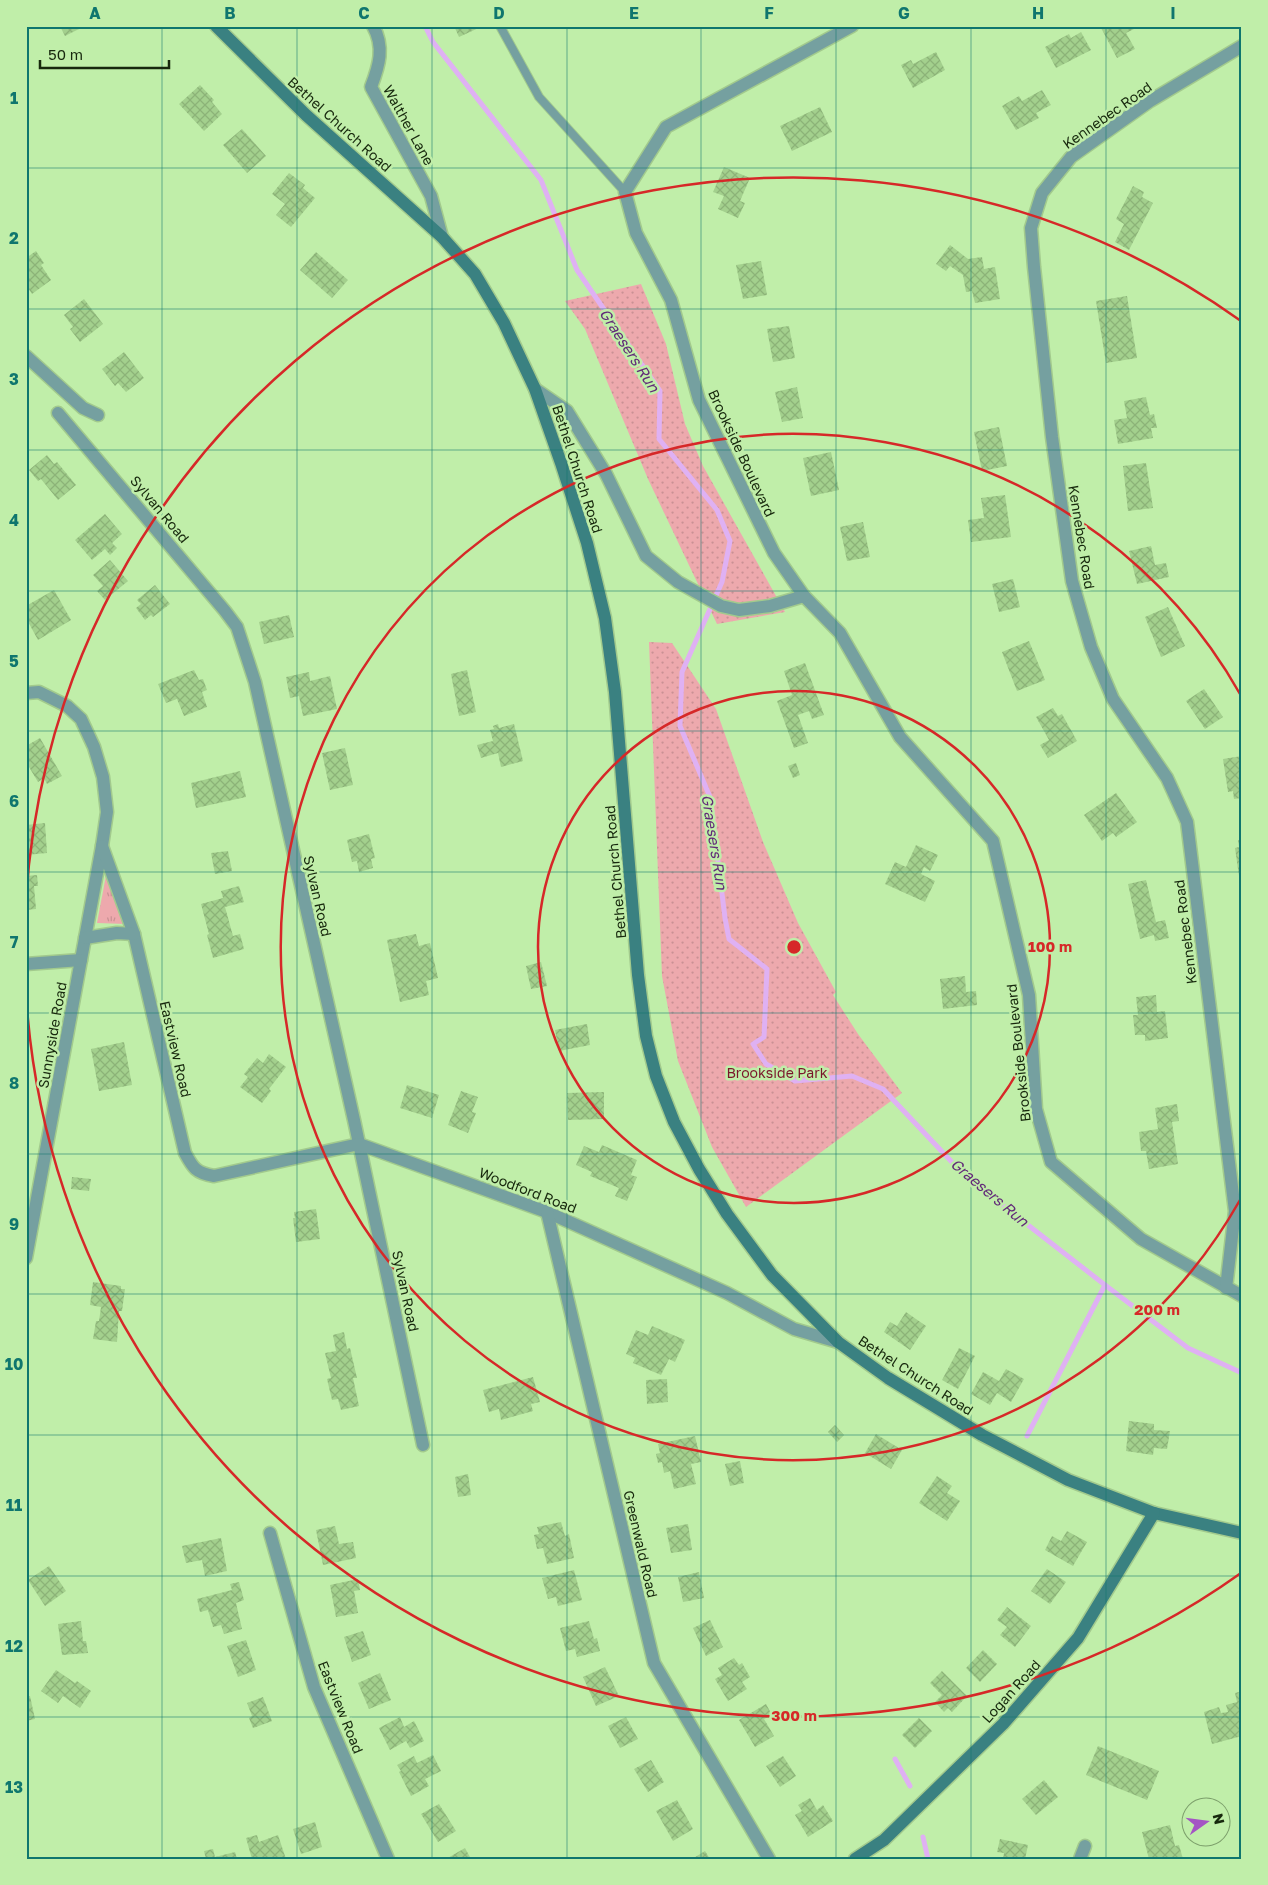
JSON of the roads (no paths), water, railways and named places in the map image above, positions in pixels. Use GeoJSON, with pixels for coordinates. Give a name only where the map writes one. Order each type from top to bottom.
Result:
{"type":"FeatureCollection","features":[{"type":"Feature","properties":{"kind":"street","name":"Bethel Church Road"},"geometry":{"type":"LineString","coordinates":[[216,26],[306,115],[442,237],[475,274],[504,323],[535,389],[562,463],[587,543],[604,618],[615,692],[638,975],[646,1036],[656,1076],[674,1122],[699,1169],[727,1214],[772,1275],[838,1342],[888,1378],[982,1435],[1068,1480],[1154,1513],[1242,1533]]}},
{"type":"Feature","properties":{"kind":"street","name":"Walther Lane"},"geometry":{"type":"LineString","coordinates":[[373,26],[378,34],[381,51],[378,70],[371,87],[431,196],[442,237]]}},
{"type":"Feature","properties":{"kind":"street"},"geometry":{"type":"LineString","coordinates":[[625,192],[666,127],[852,26]]}},
{"type":"Feature","properties":{"kind":"street","name":"Kennebec Road"},"geometry":{"type":"LineString","coordinates":[[1226,1288],[1234,1211],[1187,822],[1167,778],[1112,699],[1091,647],[1072,581],[1052,438],[1034,267],[1032,228],[1042,193],[1071,157],[1150,101],[1242,46]]}},
{"type":"Feature","properties":{"kind":"street","name":"Brookside Boulevard"},"geometry":{"type":"LineString","coordinates":[[625,192],[636,233],[671,300],[699,400],[774,553],[804,596],[840,633],[900,737],[993,841],[1029,995],[1036,1109],[1051,1162],[1141,1239],[1242,1296]]}},
{"type":"Feature","properties":{"kind":"street"},"geometry":{"type":"LineString","coordinates":[[26,356],[83,408],[98,415]]}},
{"type":"Feature","properties":{"kind":"street"},"geometry":{"type":"LineString","coordinates":[[535,389],[567,411],[606,474],[646,556],[678,582],[721,606],[739,610],[770,606],[804,596]]}},
{"type":"Feature","properties":{"kind":"street","name":"Sylvan Road"},"geometry":{"type":"LineString","coordinates":[[58,413],[178,553],[237,627],[255,682],[359,1144],[423,1445]]}},
{"type":"Feature","properties":{"kind":"street","name":"Sunnyside Road"},"geometry":{"type":"LineString","coordinates":[[26,693],[39,692],[66,706],[81,720],[94,747],[103,777],[107,812],[26,1258]]}},
{"type":"Feature","properties":{"kind":"street","name":"Eastview Road"},"geometry":{"type":"LineString","coordinates":[[102,846],[134,934],[185,1152],[194,1168],[202,1174],[214,1176],[359,1144]]}},
{"type":"Feature","properties":{"kind":"street"},"geometry":{"type":"LineString","coordinates":[[85,938],[117,933],[134,934]]}},
{"type":"Feature","properties":{"kind":"street"},"geometry":{"type":"LineString","coordinates":[[26,964],[81,960]]}},
{"type":"Feature","properties":{"kind":"street","name":"Woodford Road"},"geometry":{"type":"LineString","coordinates":[[359,1144],[547,1212],[727,1293],[794,1329],[838,1342]]}},
{"type":"Feature","properties":{"kind":"street","name":"Greenwald Road"},"geometry":{"type":"LineString","coordinates":[[547,1212],[654,1663],[769,1859]]}},
{"type":"Feature","properties":{"kind":"street","name":"Logan Road"},"geometry":{"type":"LineString","coordinates":[[855,1859],[884,1840],[1003,1724],[1072,1645],[1154,1513]]}},
{"type":"Feature","properties":{"kind":"street","name":"Eastview Road"},"geometry":{"type":"LineString","coordinates":[[270,1533],[314,1687],[388,1859]]}},
{"type":"Feature","properties":{"kind":"street"},"geometry":{"type":"LineString","coordinates":[[1080,1859],[1085,1846]]}},
{"type":"Feature","properties":{"kind":"lane"},"geometry":{"type":"LineString","coordinates":[[500,26],[539,97],[625,192]]}},
{"type":"Feature","properties":{"kind":"waterway","name":"Graesers Run"},"geometry":{"type":"LineString","coordinates":[[425,26],[433,42],[541,180],[577,270],[660,391],[659,439],[717,510],[730,541],[722,582],[682,672],[680,726],[710,797],[729,939],[767,969],[764,1037],[753,1044],[766,1064],[795,1081],[852,1076],[883,1089],[965,1176],[1188,1348],[1242,1373]]}},
{"type":"Feature","properties":{"kind":"waterway"},"geometry":{"type":"LineString","coordinates":[[1027,1436],[1105,1285]]}},
{"type":"Feature","properties":{"kind":"waterway"},"geometry":{"type":"LineString","coordinates":[[895,1759],[910,1786]]}},
{"type":"Feature","properties":{"kind":"waterway"},"geometry":{"type":"LineString","coordinates":[[923,1837],[928,1859]]}},
{"type":"Feature","properties":{"kind":"park label","name":"Brookside Park"},"geometry":{"type":"Point","coordinates":[777,1072]}}]}
